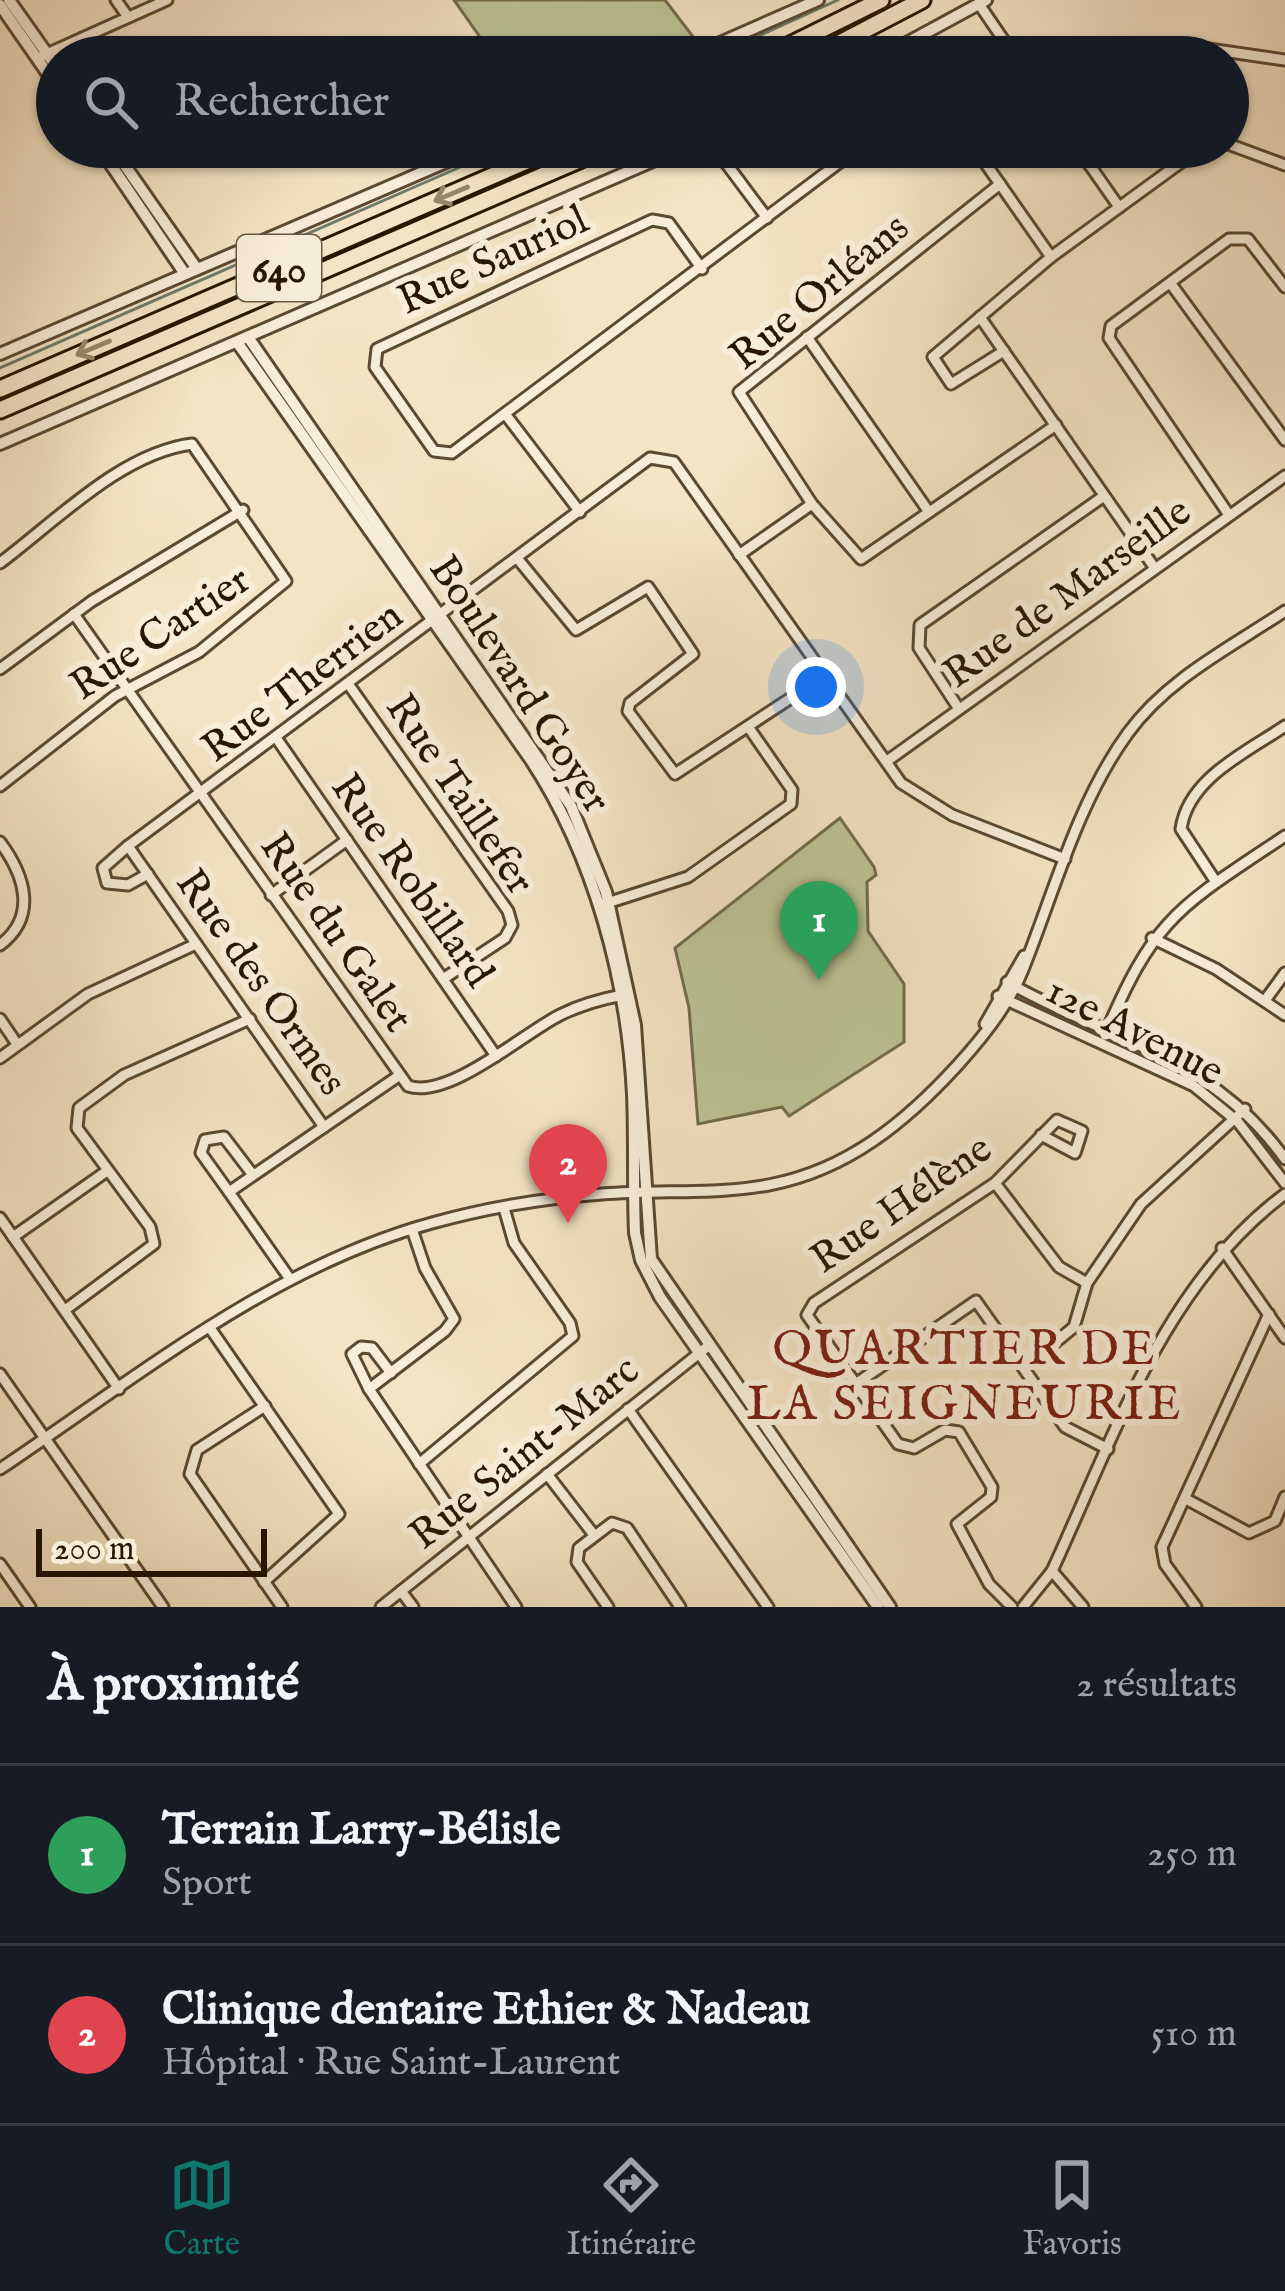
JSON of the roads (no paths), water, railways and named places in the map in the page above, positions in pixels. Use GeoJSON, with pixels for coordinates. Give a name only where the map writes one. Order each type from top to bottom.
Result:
{"type":"FeatureCollection","features":[{"type":"Feature","properties":{"kind":"highway"},"geometry":{"type":"LineString","coordinates":[[810,36],[878,0]]}},
{"type":"Feature","properties":{"kind":"highway"},"geometry":{"type":"LineString","coordinates":[[854,36],[924,0]]}},
{"type":"Feature","properties":{"kind":"highway","name":"640"},"geometry":{"type":"LineString","coordinates":[[0,389],[510,168]]}},
{"type":"Feature","properties":{"kind":"highway","name":"640"},"geometry":{"type":"LineString","coordinates":[[0,410],[560,168]]}},
{"type":"Feature","properties":{"kind":"street"},"geometry":{"type":"LineString","coordinates":[[9,0],[36,46]]}},
{"type":"Feature","properties":{"kind":"street"},"geometry":{"type":"LineString","coordinates":[[116,0],[128,17]]}},
{"type":"Feature","properties":{"kind":"street"},"geometry":{"type":"LineString","coordinates":[[86,36],[167,0]]}},
{"type":"Feature","properties":{"kind":"street"},"geometry":{"type":"LineString","coordinates":[[736,36],[818,0]]}},
{"type":"Feature","properties":{"kind":"street"},"geometry":{"type":"LineString","coordinates":[[920,36],[983,2],[1003,36]]}},
{"type":"Feature","properties":{"kind":"street"},"geometry":{"type":"LineString","coordinates":[[0,5],[36,49]]}},
{"type":"Feature","properties":{"kind":"street"},"geometry":{"type":"LineString","coordinates":[[1249,55],[1285,60]]}},
{"type":"Feature","properties":{"kind":"street"},"geometry":{"type":"LineString","coordinates":[[1249,151],[1285,165]]}},
{"type":"Feature","properties":{"kind":"street"},"geometry":{"type":"LineString","coordinates":[[117,168],[191,272]]}},
{"type":"Feature","properties":{"kind":"street"},"geometry":{"type":"LineString","coordinates":[[123,168],[133,187]]}},
{"type":"Feature","properties":{"kind":"street"},"geometry":{"type":"LineString","coordinates":[[0,354],[432,168]]}},
{"type":"Feature","properties":{"kind":"street"},"geometry":{"type":"LineString","coordinates":[[0,444],[637,168]]}},
{"type":"Feature","properties":{"kind":"street"},"geometry":{"type":"LineString","coordinates":[[730,168],[767,218]]}},
{"type":"Feature","properties":{"kind":"street","name":"Rue Sauriol"},"geometry":{"type":"LineString","coordinates":[[702,269],[669,223],[652,220],[373,354],[375,367],[440,455],[452,453],[506,416],[702,269],[832,168]]}},
{"type":"Feature","properties":{"kind":"street"},"geometry":{"type":"LineString","coordinates":[[989,168],[1051,257]]}},
{"type":"Feature","properties":{"kind":"street"},"geometry":{"type":"LineString","coordinates":[[1092,168],[1119,207]]}},
{"type":"Feature","properties":{"kind":"street"},"geometry":{"type":"LineString","coordinates":[[1004,350],[951,384],[936,365],[935,350],[1173,168]]}},
{"type":"Feature","properties":{"kind":"street","name":"Rue Orléans"},"geometry":{"type":"LineString","coordinates":[[1000,184],[740,392],[812,504],[861,560],[1056,425]]}},
{"type":"Feature","properties":{"kind":"street"},"geometry":{"type":"LineString","coordinates":[[1229,515],[1109,338],[1111,326],[1220,244],[1248,239],[1285,287]]}},
{"type":"Feature","properties":{"kind":"street"},"geometry":{"type":"LineString","coordinates":[[1171,284],[1285,440]]}},
{"type":"Feature","properties":{"kind":"street"},"geometry":{"type":"LineString","coordinates":[[980,316],[1154,567]]}},
{"type":"Feature","properties":{"kind":"street"},"geometry":{"type":"LineString","coordinates":[[807,337],[929,512]]}},
{"type":"Feature","properties":{"kind":"street","name":"Boulevard Goyer"},"geometry":{"type":"LineString","coordinates":[[242,339],[562,789],[603,904],[642,1074],[639,1194],[655,1268],[703,1350],[878,1607]]}},
{"type":"Feature","properties":{"kind":"street"},"geometry":{"type":"LineString","coordinates":[[506,416],[580,512]]}},
{"type":"Feature","properties":{"kind":"street"},"geometry":{"type":"LineString","coordinates":[[0,563],[116,476],[172,446],[192,444],[203,454],[243,511],[74,614],[0,669]]}},
{"type":"Feature","properties":{"kind":"street","name":"Rue Therrien"},"geometry":{"type":"LineString","coordinates":[[202,796],[650,458],[660,456],[674,462],[823,676],[916,797],[1066,859]]}},
{"type":"Feature","properties":{"kind":"street","name":"Rue de Marseille"},"geometry":{"type":"LineString","coordinates":[[886,760],[1285,476]]}},
{"type":"Feature","properties":{"kind":"street"},"geometry":{"type":"LineString","coordinates":[[959,709],[920,648],[920,625],[1104,496]]}},
{"type":"Feature","properties":{"kind":"street"},"geometry":{"type":"LineString","coordinates":[[740,556],[812,504]]}},
{"type":"Feature","properties":{"kind":"street","name":"Rue Cartier"},"geometry":{"type":"LineString","coordinates":[[0,786],[127,689],[199,652],[285,585],[282,568],[243,511]]}},
{"type":"Feature","properties":{"kind":"street"},"geometry":{"type":"LineString","coordinates":[[517,558],[576,631],[648,586],[692,647],[687,661],[630,703],[628,711],[671,772],[682,773],[823,676]]}},
{"type":"Feature","properties":{"kind":"street"},"geometry":{"type":"LineString","coordinates":[[0,1469],[290,1280],[412,1229],[504,1208],[639,1194],[750,1190],[846,1157],[915,1108],[982,1029],[1026,954],[1105,768],[1140,717],[1181,680],[1285,611]]}},
{"type":"Feature","properties":{"kind":"street","name":"Rue du Galet"},"geometry":{"type":"LineString","coordinates":[[74,614],[409,1086],[427,1089],[496,1056],[558,1016],[623,995]]}},
{"type":"Feature","properties":{"kind":"street","name":"Rue Taillefer"},"geometry":{"type":"LineString","coordinates":[[349,685],[508,911],[512,925],[505,938],[443,980]]}},
{"type":"Feature","properties":{"kind":"street"},"geometry":{"type":"LineString","coordinates":[[1216,882],[1183,831],[1182,819],[1208,778],[1285,726]]}},
{"type":"Feature","properties":{"kind":"street"},"geometry":{"type":"LineString","coordinates":[[603,904],[688,877],[791,804],[792,790],[748,728]]}},
{"type":"Feature","properties":{"kind":"street","name":"Rue Robillard"},"geometry":{"type":"LineString","coordinates":[[277,739],[496,1056]]}},
{"type":"Feature","properties":{"kind":"street","name":"Rue des Ormes"},"geometry":{"type":"LineString","coordinates":[[148,874],[128,885],[107,883],[103,868],[202,796]]}},
{"type":"Feature","properties":{"kind":"street"},"geometry":{"type":"LineString","coordinates":[[1101,1045],[1152,938],[1176,910],[1285,836]]}},
{"type":"Feature","properties":{"kind":"street"},"geometry":{"type":"LineString","coordinates":[[271,895],[346,840]]}},
{"type":"Feature","properties":{"kind":"street"},"geometry":{"type":"LineString","coordinates":[[0,842],[15,866],[23,917],[19,931],[0,945]]}},
{"type":"Feature","properties":{"kind":"street","name":"Rue des Ormes"},"geometry":{"type":"LineString","coordinates":[[128,846],[324,1127]]}},
{"type":"Feature","properties":{"kind":"street"},"geometry":{"type":"LineString","coordinates":[[1152,938],[1266,999],[1285,1015]]}},
{"type":"Feature","properties":{"kind":"street"},"geometry":{"type":"LineString","coordinates":[[0,1058],[88,994],[196,944]]}},
{"type":"Feature","properties":{"kind":"street"},"geometry":{"type":"LineString","coordinates":[[1266,999],[1285,973]]}},
{"type":"Feature","properties":{"kind":"street","name":"12e Avenue"},"geometry":{"type":"LineString","coordinates":[[1010,984],[1189,1067],[1245,1109],[1285,1159]]}},
{"type":"Feature","properties":{"kind":"street","name":"12e Avenue"},"geometry":{"type":"LineString","coordinates":[[1002,998],[1180,1078],[1234,1118],[1285,1183]]}},
{"type":"Feature","properties":{"kind":"street"},"geometry":{"type":"LineString","coordinates":[[0,1019],[17,1044]]}},
{"type":"Feature","properties":{"kind":"street"},"geometry":{"type":"LineString","coordinates":[[64,1310],[152,1250],[150,1227],[77,1128],[79,1108],[124,1076],[250,1019]]}},
{"type":"Feature","properties":{"kind":"street"},"geometry":{"type":"LineString","coordinates":[[229,1192],[400,1075]]}},
{"type":"Feature","properties":{"kind":"street"},"geometry":{"type":"LineString","coordinates":[[1024,1368],[1074,1327],[1087,1282],[1141,1204],[1245,1109]]}},
{"type":"Feature","properties":{"kind":"street","name":"Rue Hélène"},"geometry":{"type":"LineString","coordinates":[[1012,1607],[989,1584],[957,1524],[991,1497],[992,1486],[959,1432],[945,1430],[914,1448],[898,1444],[807,1315],[814,1303],[995,1183],[1040,1135],[1057,1120],[1071,1122],[1082,1132],[1082,1144],[1075,1153],[1062,1151],[1040,1135]]}},
{"type":"Feature","properties":{"kind":"street"},"geometry":{"type":"LineString","coordinates":[[253,1175],[224,1137],[205,1140],[202,1153],[290,1280]]}},
{"type":"Feature","properties":{"kind":"street"},"geometry":{"type":"LineString","coordinates":[[13,1237],[107,1171]]}},
{"type":"Feature","properties":{"kind":"street"},"geometry":{"type":"LineString","coordinates":[[995,1183],[1060,1267],[1087,1282]]}},
{"type":"Feature","properties":{"kind":"street"},"geometry":{"type":"LineString","coordinates":[[1023,1607],[1052,1571],[1178,1309],[1222,1248],[1285,1194]]}},
{"type":"Feature","properties":{"kind":"street"},"geometry":{"type":"LineString","coordinates":[[419,1464],[572,1339],[572,1326],[514,1243],[504,1208]]}},
{"type":"Feature","properties":{"kind":"street"},"geometry":{"type":"LineString","coordinates":[[0,1218],[119,1389]]}},
{"type":"Feature","properties":{"kind":"street"},"geometry":{"type":"LineString","coordinates":[[368,1389],[454,1318],[422,1261],[412,1229]]}},
{"type":"Feature","properties":{"kind":"street"},"geometry":{"type":"LineString","coordinates":[[1222,1248],[1285,1338]]}},
{"type":"Feature","properties":{"kind":"street"},"geometry":{"type":"LineString","coordinates":[[857,1383],[976,1301],[1065,1427],[1108,1449]]}},
{"type":"Feature","properties":{"kind":"street"},"geometry":{"type":"LineString","coordinates":[[1196,1607],[1165,1564],[1162,1547],[1269,1314]]}},
{"type":"Feature","properties":{"kind":"street"},"geometry":{"type":"LineString","coordinates":[[210,1328],[339,1514],[264,1582]]}},
{"type":"Feature","properties":{"kind":"street"},"geometry":{"type":"LineString","coordinates":[[391,1372],[372,1348],[354,1351],[352,1362],[368,1389],[515,1607]]}},
{"type":"Feature","properties":{"kind":"street","name":"Boulevard Goyer"},"geometry":{"type":"LineString","coordinates":[[703,1350],[890,1607]]}},
{"type":"Feature","properties":{"kind":"street","name":"Rue Saint-Marc"},"geometry":{"type":"LineString","coordinates":[[381,1607],[703,1350]]}},
{"type":"Feature","properties":{"kind":"street"},"geometry":{"type":"LineString","coordinates":[[0,1374],[164,1607]]}},
{"type":"Feature","properties":{"kind":"street"},"geometry":{"type":"LineString","coordinates":[[265,1406],[197,1450],[190,1474],[282,1607]]}},
{"type":"Feature","properties":{"kind":"street"},"geometry":{"type":"LineString","coordinates":[[628,1409],[768,1607]]}},
{"type":"Feature","properties":{"kind":"street"},"geometry":{"type":"LineString","coordinates":[[548,1474],[593,1535]]}},
{"type":"Feature","properties":{"kind":"street"},"geometry":{"type":"LineString","coordinates":[[1186,1499],[1249,1533],[1275,1521],[1285,1497]]}},
{"type":"Feature","properties":{"kind":"street"},"geometry":{"type":"LineString","coordinates":[[608,1607],[577,1562],[579,1548],[612,1523],[627,1528],[680,1607]]}},
{"type":"Feature","properties":{"kind":"street"},"geometry":{"type":"LineString","coordinates":[[0,1564],[30,1607]]}},
{"type":"Feature","properties":{"kind":"street"},"geometry":{"type":"LineString","coordinates":[[1052,1571],[1083,1607]]}},
{"type":"Feature","properties":{"kind":"street"},"geometry":{"type":"LineString","coordinates":[[401,1591],[413,1607]]}},
{"type":"Feature","properties":{"kind":"waterway"},"geometry":{"type":"LineString","coordinates":[[758,36],[838,0]]}},
{"type":"Feature","properties":{"kind":"waterway"},"geometry":{"type":"LineString","coordinates":[[0,368],[458,168]]}},
{"type":"Feature","properties":{"kind":"place","name":"Terrain Larry-Bélisle"},"geometry":{"type":"Point","coordinates":[819,980]}},
{"type":"Feature","properties":{"kind":"place","name":"Clinique dentaire Ethier & Nadeau"},"geometry":{"type":"Point","coordinates":[568,1223]}},
{"type":"Feature","properties":{"kind":"district","name":"QUARTIER DE LA SEIGNEURIE"},"geometry":{"type":"Point","coordinates":[965,1374]}}]}
